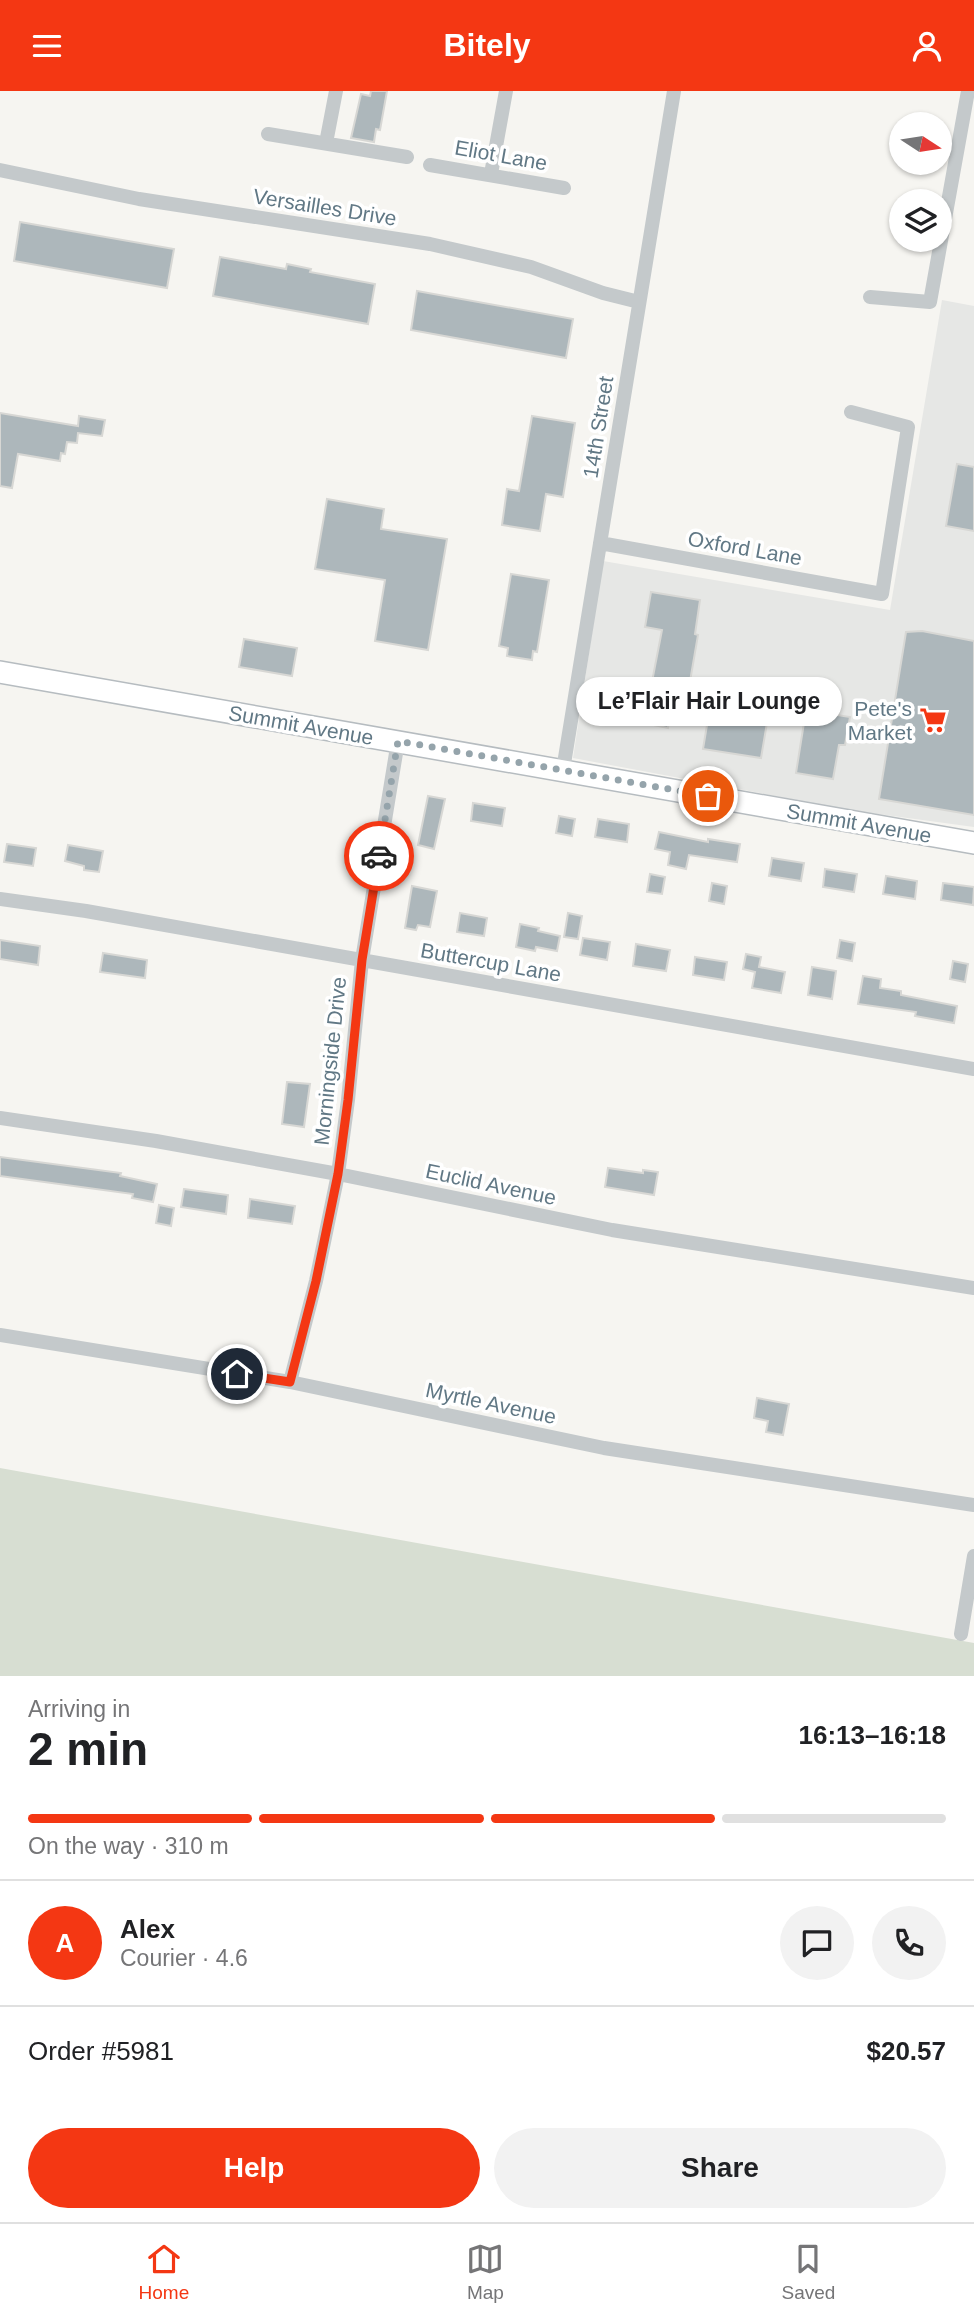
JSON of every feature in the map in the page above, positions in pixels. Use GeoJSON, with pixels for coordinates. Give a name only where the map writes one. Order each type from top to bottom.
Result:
{"type":"FeatureCollection","features":[{"type":"Feature","properties":{"kind":"main road","name":"Summit Avenue"},"geometry":{"type":"LineString","coordinates":[[0,672],[974,843]]}},
{"type":"Feature","properties":{"kind":"street"},"geometry":{"type":"LineString","coordinates":[[326,143],[336,91]]}},
{"type":"Feature","properties":{"kind":"street"},"geometry":{"type":"LineString","coordinates":[[491,174],[506,91]]}},
{"type":"Feature","properties":{"kind":"street","name":"14th Street"},"geometry":{"type":"LineString","coordinates":[[564,770],[674,91]]}},
{"type":"Feature","properties":{"kind":"street"},"geometry":{"type":"LineString","coordinates":[[870,297],[930,302],[968,91]]}},
{"type":"Feature","properties":{"kind":"street"},"geometry":{"type":"LineString","coordinates":[[268,134],[407,157]]}},
{"type":"Feature","properties":{"kind":"street","name":"Eliot Lane"},"geometry":{"type":"LineString","coordinates":[[430,165],[564,188]]}},
{"type":"Feature","properties":{"kind":"street","name":"Versailles Drive"},"geometry":{"type":"LineString","coordinates":[[0,170],[139,199],[443,247],[531,267],[603,293],[639,302]]}},
{"type":"Feature","properties":{"kind":"street","name":"Oxford Lane"},"geometry":{"type":"LineString","coordinates":[[600,543],[882,594],[908,426],[851,412]]}},
{"type":"Feature","properties":{"kind":"street","name":"Morningside Drive"},"geometry":{"type":"LineString","coordinates":[[290,1382],[314,1291],[338,1174],[362,960],[398,741]]}},
{"type":"Feature","properties":{"kind":"street","name":"Buttercup Lane"},"geometry":{"type":"LineString","coordinates":[[0,899],[86,911],[974,1069]]}},
{"type":"Feature","properties":{"kind":"street","name":"Euclid Avenue"},"geometry":{"type":"LineString","coordinates":[[0,1118],[156,1141],[338,1174],[612,1230],[974,1288]]}},
{"type":"Feature","properties":{"kind":"street","name":"Myrtle Avenue"},"geometry":{"type":"LineString","coordinates":[[0,1335],[290,1382],[604,1448],[974,1505]]}},
{"type":"Feature","properties":{"kind":"street"},"geometry":{"type":"LineString","coordinates":[[961,1634],[974,1556]]}},
{"type":"Feature","properties":{"kind":"shaded area"},"geometry":{"type":"Polygon","coordinates":[[[942,300],[974,306],[974,827],[856,811],[573,758],[603,561],[890,610],[942,300]]]}},
{"type":"Feature","properties":{"kind":"shaded area"},"geometry":{"type":"Polygon","coordinates":[[[0,1468],[974,1643],[974,1676],[0,1676],[0,1468]]]}},
{"type":"Feature","properties":{"kind":"building"},"geometry":{"type":"Polygon","coordinates":[[[371,91],[387,91],[380,130],[376,129],[374,142],[351,138],[361,94],[370,96],[371,91]]]}},
{"type":"Feature","properties":{"kind":"building"},"geometry":{"type":"Polygon","coordinates":[[[20,222],[174,249],[167,288],[14,261],[20,222]]]}},
{"type":"Feature","properties":{"kind":"building"},"geometry":{"type":"Polygon","coordinates":[[[220,257],[286,269],[287,264],[311,269],[310,272],[375,284],[368,324],[213,296],[220,257]]]}},
{"type":"Feature","properties":{"kind":"building"},"geometry":{"type":"Polygon","coordinates":[[[417,291],[573,319],[566,358],[411,330],[417,291]]]}},
{"type":"Feature","properties":{"kind":"building"},"geometry":{"type":"Polygon","coordinates":[[[0,413],[78,426],[79,416],[105,420],[102,436],[78,433],[77,443],[67,442],[65,454],[61,453],[60,461],[18,454],[12,488],[0,486],[0,413]]]}},
{"type":"Feature","properties":{"kind":"building"},"geometry":{"type":"Polygon","coordinates":[[[532,416],[575,423],[563,497],[546,494],[540,531],[502,525],[507,489],[519,491],[532,416]]]}},
{"type":"Feature","properties":{"kind":"building"},"geometry":{"type":"Polygon","coordinates":[[[957,464],[974,467],[974,531],[946,526],[957,464]]]}},
{"type":"Feature","properties":{"kind":"building"},"geometry":{"type":"Polygon","coordinates":[[[327,499],[384,509],[381,529],[447,539],[428,650],[375,641],[385,580],[315,569],[327,499]]]}},
{"type":"Feature","properties":{"kind":"building"},"geometry":{"type":"Polygon","coordinates":[[[511,574],[549,580],[537,652],[533,651],[532,660],[507,656],[508,648],[499,646],[511,574]]]}},
{"type":"Feature","properties":{"kind":"building"},"geometry":{"type":"Polygon","coordinates":[[[651,592],[700,600],[695,634],[698,635],[688,693],[674,691],[668,728],[644,723],[662,630],[645,627],[651,592]]]}},
{"type":"Feature","properties":{"kind":"building","name":"Pete's Market"},"geometry":{"type":"Polygon","coordinates":[[[922,631],[974,641],[974,815],[879,799],[906,632],[922,631]]]}},
{"type":"Feature","properties":{"kind":"building"},"geometry":{"type":"Polygon","coordinates":[[[244,639],[297,648],[292,676],[239,667],[244,639]]]}},
{"type":"Feature","properties":{"kind":"building"},"geometry":{"type":"Polygon","coordinates":[[[711,701],[769,711],[761,758],[703,749],[711,701]]]}},
{"type":"Feature","properties":{"kind":"building"},"geometry":{"type":"Polygon","coordinates":[[[806,710],[850,717],[845,745],[839,745],[833,779],[796,773],[806,710]]]}},
{"type":"Feature","properties":{"kind":"building"},"geometry":{"type":"Polygon","coordinates":[[[428,796],[445,799],[434,849],[418,845],[428,796]]]}},
{"type":"Feature","properties":{"kind":"building"},"geometry":{"type":"Polygon","coordinates":[[[473,803],[505,808],[502,826],[471,821],[473,803]]]}},
{"type":"Feature","properties":{"kind":"building"},"geometry":{"type":"Polygon","coordinates":[[[559,816],[575,819],[572,836],[556,833],[559,816]]]}},
{"type":"Feature","properties":{"kind":"building"},"geometry":{"type":"Polygon","coordinates":[[[598,819],[629,824],[627,842],[595,837],[598,819]]]}},
{"type":"Feature","properties":{"kind":"building"},"geometry":{"type":"Polygon","coordinates":[[[659,832],[708,842],[708,839],[740,844],[737,862],[689,855],[686,869],[668,865],[670,852],[655,849],[659,832]]]}},
{"type":"Feature","properties":{"kind":"building"},"geometry":{"type":"Polygon","coordinates":[[[7,844],[36,848],[33,866],[4,862],[7,844]]]}},
{"type":"Feature","properties":{"kind":"building"},"geometry":{"type":"Polygon","coordinates":[[[68,845],[103,851],[99,872],[84,870],[84,866],[65,861],[68,845]]]}},
{"type":"Feature","properties":{"kind":"building"},"geometry":{"type":"Polygon","coordinates":[[[772,858],[804,863],[801,881],[769,876],[772,858]]]}},
{"type":"Feature","properties":{"kind":"building"},"geometry":{"type":"Polygon","coordinates":[[[825,869],[857,874],[854,892],[823,887],[825,869]]]}},
{"type":"Feature","properties":{"kind":"building"},"geometry":{"type":"Polygon","coordinates":[[[650,874],[665,877],[662,894],[647,892],[650,874]]]}},
{"type":"Feature","properties":{"kind":"building"},"geometry":{"type":"Polygon","coordinates":[[[886,876],[917,881],[915,899],[883,894],[886,876]]]}},
{"type":"Feature","properties":{"kind":"building"},"geometry":{"type":"Polygon","coordinates":[[[712,883],[727,886],[724,904],[709,901],[712,883]]]}},
{"type":"Feature","properties":{"kind":"building"},"geometry":{"type":"Polygon","coordinates":[[[943,883],[974,887],[973,905],[941,900],[943,883]]]}},
{"type":"Feature","properties":{"kind":"building"},"geometry":{"type":"Polygon","coordinates":[[[412,886],[437,891],[430,927],[418,925],[416,930],[405,928],[412,886]]]}},
{"type":"Feature","properties":{"kind":"building"},"geometry":{"type":"Polygon","coordinates":[[[460,913],[487,918],[484,936],[457,932],[460,913]]]}},
{"type":"Feature","properties":{"kind":"building"},"geometry":{"type":"Polygon","coordinates":[[[568,913],[582,916],[578,939],[564,937],[568,913]]]}},
{"type":"Feature","properties":{"kind":"building"},"geometry":{"type":"Polygon","coordinates":[[[520,924],[560,936],[557,951],[536,947],[535,951],[516,947],[520,924]]]}},
{"type":"Feature","properties":{"kind":"building"},"geometry":{"type":"Polygon","coordinates":[[[583,938],[610,942],[607,960],[580,955],[583,938]]]}},
{"type":"Feature","properties":{"kind":"building"},"geometry":{"type":"Polygon","coordinates":[[[0,940],[40,946],[38,965],[0,959],[0,940]]]}},
{"type":"Feature","properties":{"kind":"building"},"geometry":{"type":"Polygon","coordinates":[[[840,940],[855,943],[852,961],[837,958],[840,940]]]}},
{"type":"Feature","properties":{"kind":"building"},"geometry":{"type":"Polygon","coordinates":[[[636,944],[670,950],[666,971],[633,966],[636,944]]]}},
{"type":"Feature","properties":{"kind":"building"},"geometry":{"type":"Polygon","coordinates":[[[103,953],[147,960],[145,978],[100,972],[103,953]]]}},
{"type":"Feature","properties":{"kind":"building"},"geometry":{"type":"Polygon","coordinates":[[[746,954],[761,957],[759,967],[785,972],[781,993],[752,988],[755,972],[743,969],[746,954]]]}},
{"type":"Feature","properties":{"kind":"building"},"geometry":{"type":"Polygon","coordinates":[[[695,957],[727,962],[724,980],[693,975],[695,957]]]}},
{"type":"Feature","properties":{"kind":"building"},"geometry":{"type":"Polygon","coordinates":[[[953,961],[968,964],[965,982],[950,979],[953,961]]]}},
{"type":"Feature","properties":{"kind":"building"},"geometry":{"type":"Polygon","coordinates":[[[812,967],[836,971],[832,999],[808,995],[812,967]]]}},
{"type":"Feature","properties":{"kind":"building"},"geometry":{"type":"Polygon","coordinates":[[[863,976],[881,979],[880,988],[901,991],[901,995],[957,1006],[954,1023],[915,1016],[916,1012],[858,1004],[863,976]]]}},
{"type":"Feature","properties":{"kind":"building"},"geometry":{"type":"Polygon","coordinates":[[[287,1082],[310,1084],[304,1127],[282,1124],[287,1082]]]}},
{"type":"Feature","properties":{"kind":"building"},"geometry":{"type":"Polygon","coordinates":[[[0,1157],[121,1173],[120,1176],[157,1184],[153,1202],[132,1198],[133,1194],[0,1176],[0,1157]]]}},
{"type":"Feature","properties":{"kind":"building"},"geometry":{"type":"Polygon","coordinates":[[[608,1168],[643,1173],[643,1170],[658,1172],[654,1195],[605,1187],[608,1168]]]}},
{"type":"Feature","properties":{"kind":"building"},"geometry":{"type":"Polygon","coordinates":[[[184,1189],[228,1195],[226,1214],[181,1207],[184,1189]]]}},
{"type":"Feature","properties":{"kind":"building"},"geometry":{"type":"Polygon","coordinates":[[[250,1199],[295,1206],[292,1224],[248,1218],[250,1199]]]}},
{"type":"Feature","properties":{"kind":"building"},"geometry":{"type":"Polygon","coordinates":[[[159,1205],[174,1208],[171,1226],[156,1223],[159,1205]]]}},
{"type":"Feature","properties":{"kind":"building"},"geometry":{"type":"Polygon","coordinates":[[[757,1398],[789,1404],[783,1435],[766,1432],[768,1421],[754,1418],[757,1398]]]}},
{"type":"Feature","properties":{"kind":"way so far"},"geometry":{"type":"LineString","coordinates":[[379,856],[398,741],[708,796]]}},
{"type":"Feature","properties":{"kind":"place","name":"Pete's Market"},"geometry":{"type":"Point","coordinates":[933,720]}},
{"type":"Feature","properties":{"kind":"place","name":"Le’Flair Hair Lounge"},"geometry":{"type":"Point","coordinates":[708,796]}},
{"type":"Feature","properties":{"kind":"route"},"geometry":{"type":"LineString","coordinates":[[237,1374],[290,1382],[316,1281],[338,1174],[362,960],[379,856]]}}]}
